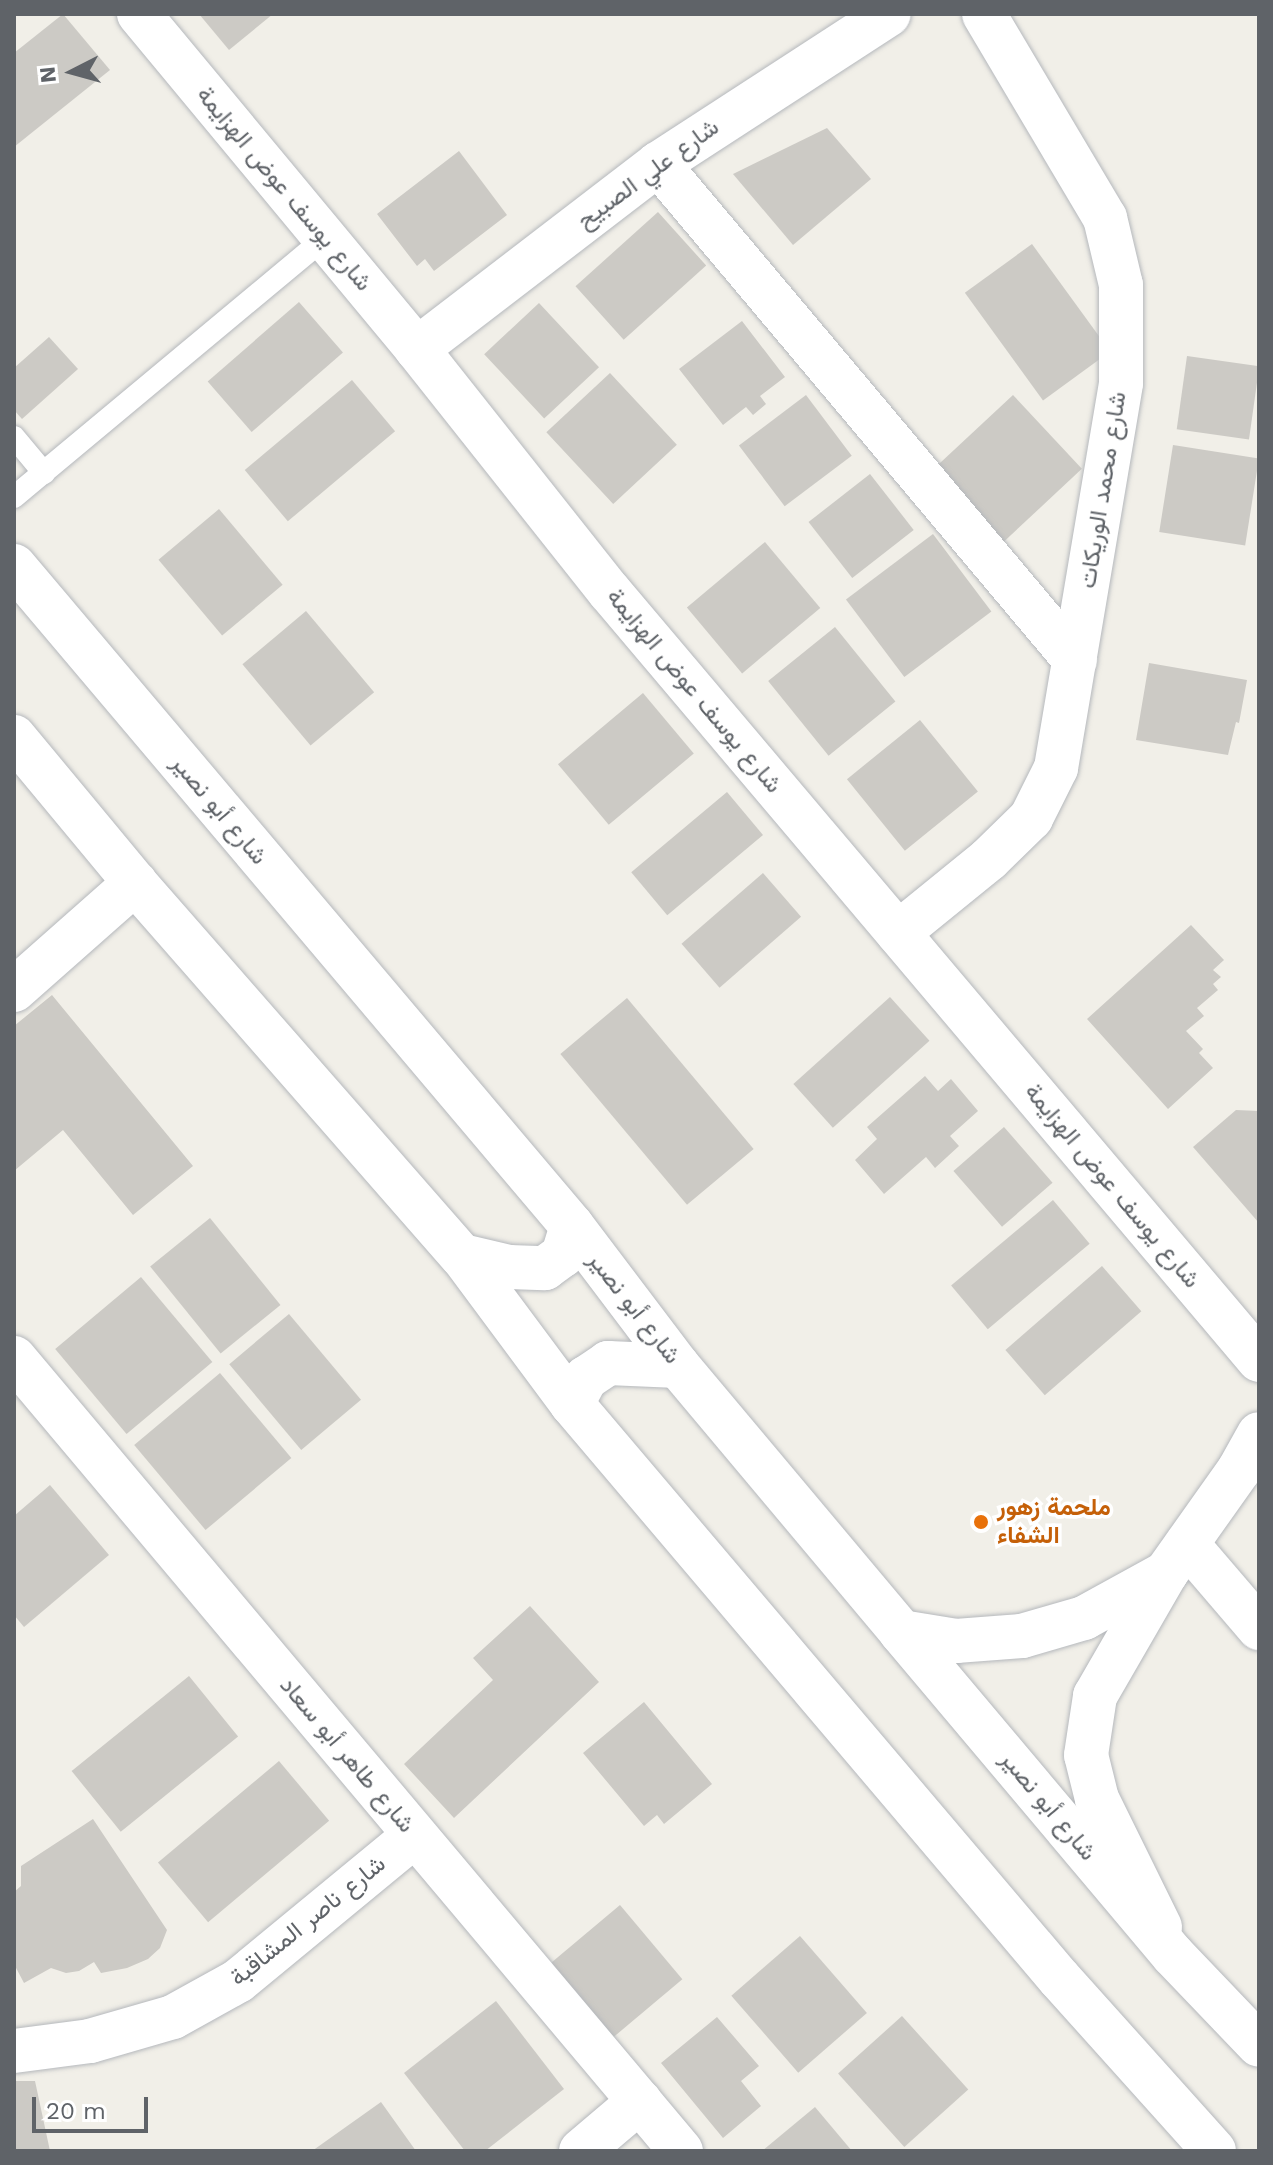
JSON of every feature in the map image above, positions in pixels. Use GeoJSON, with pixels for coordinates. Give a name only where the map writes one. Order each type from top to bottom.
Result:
{"type":"FeatureCollection","features":[{"type":"Feature","properties":{"kind":"street","name":"شارع يوسف عوض الهزايمة"},"geometry":{"type":"LineString","coordinates":[[139,14],[417,349],[609,591],[1259,1360]]}},
{"type":"Feature","properties":{"kind":"street","name":"شارع علي الصبيح"},"geometry":{"type":"LineString","coordinates":[[417,349],[658,164],[889,14]]}},
{"type":"Feature","properties":{"kind":"street","name":"شارع محمد الوريكات"},"geometry":{"type":"LineString","coordinates":[[898,933],[989,859],[1031,818],[1056,768],[1121,383],[1121,285],[1105,218],[984,14]]}},
{"type":"Feature","properties":{"kind":"street"},"geometry":{"type":"LineString","coordinates":[[658,164],[1075,660]]}},
{"type":"Feature","properties":{"kind":"street","name":"شارع أبو نصير"},"geometry":{"type":"LineString","coordinates":[[14,566],[572,1226],[678,1366],[901,1632],[1173,1955],[1259,2045]]}},
{"type":"Feature","properties":{"kind":"street"},"geometry":{"type":"LineString","coordinates":[[14,737],[135,883],[462,1256],[572,1404],[1059,1978],[1214,2151]]}},
{"type":"Feature","properties":{"kind":"street"},"geometry":{"type":"LineString","coordinates":[[14,990],[135,883]]}},
{"type":"Feature","properties":{"kind":"street"},"geometry":{"type":"LineString","coordinates":[[462,1256],[509,1267],[545,1268],[563,1255],[572,1226]]}},
{"type":"Feature","properties":{"kind":"street","name":"شارع طاهر أبو سعاد"},"geometry":{"type":"LineString","coordinates":[[14,1358],[681,2151]]}},
{"type":"Feature","properties":{"kind":"street"},"geometry":{"type":"LineString","coordinates":[[572,1404],[586,1378],[608,1363],[623,1360],[678,1366]]}},
{"type":"Feature","properties":{"kind":"street"},"geometry":{"type":"LineString","coordinates":[[1173,1955],[1097,1799],[1086,1755],[1095,1696],[1177,1559],[1259,1434]]}},
{"type":"Feature","properties":{"kind":"street"},"geometry":{"type":"LineString","coordinates":[[901,1632],[956,1641],[1022,1636],[1084,1618],[1177,1559]]}},
{"type":"Feature","properties":{"kind":"street"},"geometry":{"type":"LineString","coordinates":[[1177,1559],[1259,1628]]}},
{"type":"Feature","properties":{"kind":"street","name":"شارع ناصر المشاقبة"},"geometry":{"type":"LineString","coordinates":[[14,2051],[90,2041],[173,2017],[238,1981],[414,1836]]}},
{"type":"Feature","properties":{"kind":"street"},"geometry":{"type":"LineString","coordinates":[[581,2151],[640,2101]]}},
{"type":"Feature","properties":{"kind":"lane"},"geometry":{"type":"LineString","coordinates":[[14,497],[325,238]]}},
{"type":"Feature","properties":{"kind":"lane"},"geometry":{"type":"LineString","coordinates":[[14,437],[44,473]]}},
{"type":"Feature","properties":{"kind":"building"},"geometry":{"type":"Polygon","coordinates":[[[63,14],[110,70],[14,147],[14,53],[63,14]]]}},
{"type":"Feature","properties":{"kind":"building"},"geometry":{"type":"Polygon","coordinates":[[[199,14],[273,14],[229,50],[199,14]]]}},
{"type":"Feature","properties":{"kind":"building"},"geometry":{"type":"Polygon","coordinates":[[[827,128],[871,179],[793,245],[733,174],[827,128]]]}},
{"type":"Feature","properties":{"kind":"building"},"geometry":{"type":"Polygon","coordinates":[[[459,151],[507,215],[434,271],[425,259],[417,266],[377,214],[459,151]]]}},
{"type":"Feature","properties":{"kind":"building"},"geometry":{"type":"Polygon","coordinates":[[[658,212],[706,266],[624,340],[576,286],[658,212]]]}},
{"type":"Feature","properties":{"kind":"building"},"geometry":{"type":"Polygon","coordinates":[[[1032,244],[1110,352],[1043,400],[965,293],[1032,244]]]}},
{"type":"Feature","properties":{"kind":"building"},"geometry":{"type":"Polygon","coordinates":[[[299,302],[343,353],[252,432],[208,381],[299,302]]]}},
{"type":"Feature","properties":{"kind":"building"},"geometry":{"type":"Polygon","coordinates":[[[539,303],[599,367],[544,419],[484,354],[539,303]]]}},
{"type":"Feature","properties":{"kind":"building"},"geometry":{"type":"Polygon","coordinates":[[[742,321],[785,377],[760,396],[766,404],[753,415],[746,407],[723,425],[679,369],[742,321]]]}},
{"type":"Feature","properties":{"kind":"building"},"geometry":{"type":"Polygon","coordinates":[[[49,337],[78,369],[22,419],[14,410],[14,368],[49,337]]]}},
{"type":"Feature","properties":{"kind":"building"},"geometry":{"type":"Polygon","coordinates":[[[1187,356],[1259,366],[1249,439],[1177,429],[1187,356]]]}},
{"type":"Feature","properties":{"kind":"building"},"geometry":{"type":"Polygon","coordinates":[[[610,373],[677,445],[613,504],[546,432],[610,373]]]}},
{"type":"Feature","properties":{"kind":"building"},"geometry":{"type":"Polygon","coordinates":[[[352,380],[395,431],[288,521],[245,470],[352,380]]]}},
{"type":"Feature","properties":{"kind":"building"},"geometry":{"type":"Polygon","coordinates":[[[806,395],[852,456],[785,506],[739,446],[806,395]]]}},
{"type":"Feature","properties":{"kind":"building"},"geometry":{"type":"Polygon","coordinates":[[[1013,395],[1082,469],[999,546],[930,472],[1013,395]]]}},
{"type":"Feature","properties":{"kind":"building"},"geometry":{"type":"Polygon","coordinates":[[[1173,445],[1259,459],[1245,546],[1159,532],[1173,445]]]}},
{"type":"Feature","properties":{"kind":"building"},"geometry":{"type":"Polygon","coordinates":[[[870,474],[914,530],[852,578],[809,522],[870,474]]]}},
{"type":"Feature","properties":{"kind":"building"},"geometry":{"type":"Polygon","coordinates":[[[219,509],[283,585],[222,636],[158,560],[219,509]]]}},
{"type":"Feature","properties":{"kind":"building"},"geometry":{"type":"Polygon","coordinates":[[[933,534],[991,611],[904,677],[846,600],[933,534]]]}},
{"type":"Feature","properties":{"kind":"building"},"geometry":{"type":"Polygon","coordinates":[[[765,542],[820,608],[742,673],[687,608],[765,542]]]}},
{"type":"Feature","properties":{"kind":"building"},"geometry":{"type":"Polygon","coordinates":[[[306,611],[374,692],[311,746],[242,664],[306,611]]]}},
{"type":"Feature","properties":{"kind":"building"},"geometry":{"type":"Polygon","coordinates":[[[835,627],[895,702],[829,756],[768,681],[835,627]]]}},
{"type":"Feature","properties":{"kind":"building"},"geometry":{"type":"Polygon","coordinates":[[[1149,663],[1247,680],[1239,723],[1236,722],[1228,755],[1136,740],[1149,663]]]}},
{"type":"Feature","properties":{"kind":"building"},"geometry":{"type":"Polygon","coordinates":[[[643,693],[694,754],[609,825],[558,764],[643,693]]]}},
{"type":"Feature","properties":{"kind":"building"},"geometry":{"type":"Polygon","coordinates":[[[920,720],[978,791],[905,851],[847,779],[920,720]]]}},
{"type":"Feature","properties":{"kind":"building"},"geometry":{"type":"Polygon","coordinates":[[[727,792],[763,835],[667,915],[631,872],[727,792]]]}},
{"type":"Feature","properties":{"kind":"building"},"geometry":{"type":"Polygon","coordinates":[[[763,873],[801,917],[720,988],[681,944],[763,873]]]}},
{"type":"Feature","properties":{"kind":"building"},"geometry":{"type":"Polygon","coordinates":[[[1191,925],[1224,960],[1213,970],[1221,977],[1213,984],[1218,990],[1197,1008],[1204,1016],[1186,1031],[1203,1049],[1199,1053],[1213,1068],[1168,1109],[1087,1019],[1191,925]]]}},
{"type":"Feature","properties":{"kind":"building"},"geometry":{"type":"Polygon","coordinates":[[[52,995],[193,1166],[133,1215],[63,1130],[14,1171],[14,1026],[52,995]]]}},
{"type":"Feature","properties":{"kind":"building"},"geometry":{"type":"Polygon","coordinates":[[[890,997],[929,1041],[833,1128],[793,1084],[890,997]]]}},
{"type":"Feature","properties":{"kind":"building"},"geometry":{"type":"Polygon","coordinates":[[[627,998],[754,1149],[687,1205],[560,1054],[627,998]]]}},
{"type":"Feature","properties":{"kind":"building"},"geometry":{"type":"Polygon","coordinates":[[[925,1076],[938,1091],[951,1079],[978,1111],[950,1136],[959,1146],[935,1168],[926,1157],[884,1194],[855,1160],[877,1139],[867,1127],[925,1076]]]}},
{"type":"Feature","properties":{"kind":"building"},"geometry":{"type":"Polygon","coordinates":[[[1236,1110],[1259,1111],[1259,1223],[1193,1147],[1236,1110]]]}},
{"type":"Feature","properties":{"kind":"building"},"geometry":{"type":"Polygon","coordinates":[[[1004,1127],[1053,1183],[1002,1227],[953,1171],[1004,1127]]]}},
{"type":"Feature","properties":{"kind":"building"},"geometry":{"type":"Polygon","coordinates":[[[1053,1200],[1090,1244],[988,1329],[951,1285],[1053,1200]]]}},
{"type":"Feature","properties":{"kind":"building"},"geometry":{"type":"Polygon","coordinates":[[[210,1218],[280,1305],[221,1353],[150,1266],[210,1218]]]}},
{"type":"Feature","properties":{"kind":"building"},"geometry":{"type":"Polygon","coordinates":[[[1102,1266],[1141,1311],[1045,1395],[1005,1350],[1102,1266]]]}},
{"type":"Feature","properties":{"kind":"building"},"geometry":{"type":"Polygon","coordinates":[[[141,1277],[212,1362],[127,1434],[55,1349],[141,1277]]]}},
{"type":"Feature","properties":{"kind":"building"},"geometry":{"type":"Polygon","coordinates":[[[289,1314],[361,1400],[301,1450],[229,1364],[289,1314]]]}},
{"type":"Feature","properties":{"kind":"building"},"geometry":{"type":"Polygon","coordinates":[[[220,1373],[291,1458],[206,1530],[134,1445],[220,1373]]]}},
{"type":"Feature","properties":{"kind":"building"},"geometry":{"type":"Polygon","coordinates":[[[50,1485],[109,1555],[24,1627],[14,1615],[14,1516],[50,1485]]]}},
{"type":"Feature","properties":{"kind":"building"},"geometry":{"type":"Polygon","coordinates":[[[530,1606],[599,1682],[454,1818],[404,1764],[493,1680],[473,1658],[530,1606]]]}},
{"type":"Feature","properties":{"kind":"building"},"geometry":{"type":"Polygon","coordinates":[[[189,1676],[238,1737],[121,1832],[72,1771],[189,1676]]]}},
{"type":"Feature","properties":{"kind":"building"},"geometry":{"type":"Polygon","coordinates":[[[644,1702],[712,1784],[664,1824],[657,1815],[644,1826],[583,1753],[644,1702]]]}},
{"type":"Feature","properties":{"kind":"building"},"geometry":{"type":"Polygon","coordinates":[[[279,1761],[329,1821],[208,1922],[158,1863],[279,1761]]]}},
{"type":"Feature","properties":{"kind":"building"},"geometry":{"type":"Polygon","coordinates":[[[93,1819],[167,1930],[160,1948],[148,1959],[127,1968],[101,1973],[94,1962],[79,1971],[66,1973],[51,1968],[24,1983],[15,1966],[14,1951],[14,1892],[21,1886],[21,1866],[93,1819]]]}},
{"type":"Feature","properties":{"kind":"building"},"geometry":{"type":"Polygon","coordinates":[[[620,1905],[682,1979],[609,2041],[546,1967],[620,1905]]]}},
{"type":"Feature","properties":{"kind":"building"},"geometry":{"type":"Polygon","coordinates":[[[800,1936],[867,2013],[798,2073],[731,1996],[800,1936]]]}},
{"type":"Feature","properties":{"kind":"building"},"geometry":{"type":"Polygon","coordinates":[[[496,2001],[564,2089],[485,2151],[465,2151],[404,2073],[496,2001]]]}},
{"type":"Feature","properties":{"kind":"building"},"geometry":{"type":"Polygon","coordinates":[[[902,2016],[968,2090],[904,2147],[838,2074],[902,2016]]]}},
{"type":"Feature","properties":{"kind":"building"},"geometry":{"type":"Polygon","coordinates":[[[717,2017],[759,2066],[741,2081],[761,2106],[723,2138],[661,2063],[717,2017]]]}},
{"type":"Feature","properties":{"kind":"building"},"geometry":{"type":"Polygon","coordinates":[[[14,2081],[35,2081],[50,2151],[14,2151],[14,2081]]]}},
{"type":"Feature","properties":{"kind":"building"},"geometry":{"type":"Polygon","coordinates":[[[381,2102],[416,2151],[312,2151],[381,2102]]]}},
{"type":"Feature","properties":{"kind":"building"},"geometry":{"type":"Polygon","coordinates":[[[815,2107],[852,2151],[762,2151],[815,2107]]]}},
{"type":"Feature","properties":{"kind":"place","name":"ملحمة زهور الشفاء"},"geometry":{"type":"Point","coordinates":[981,1522]}}]}
